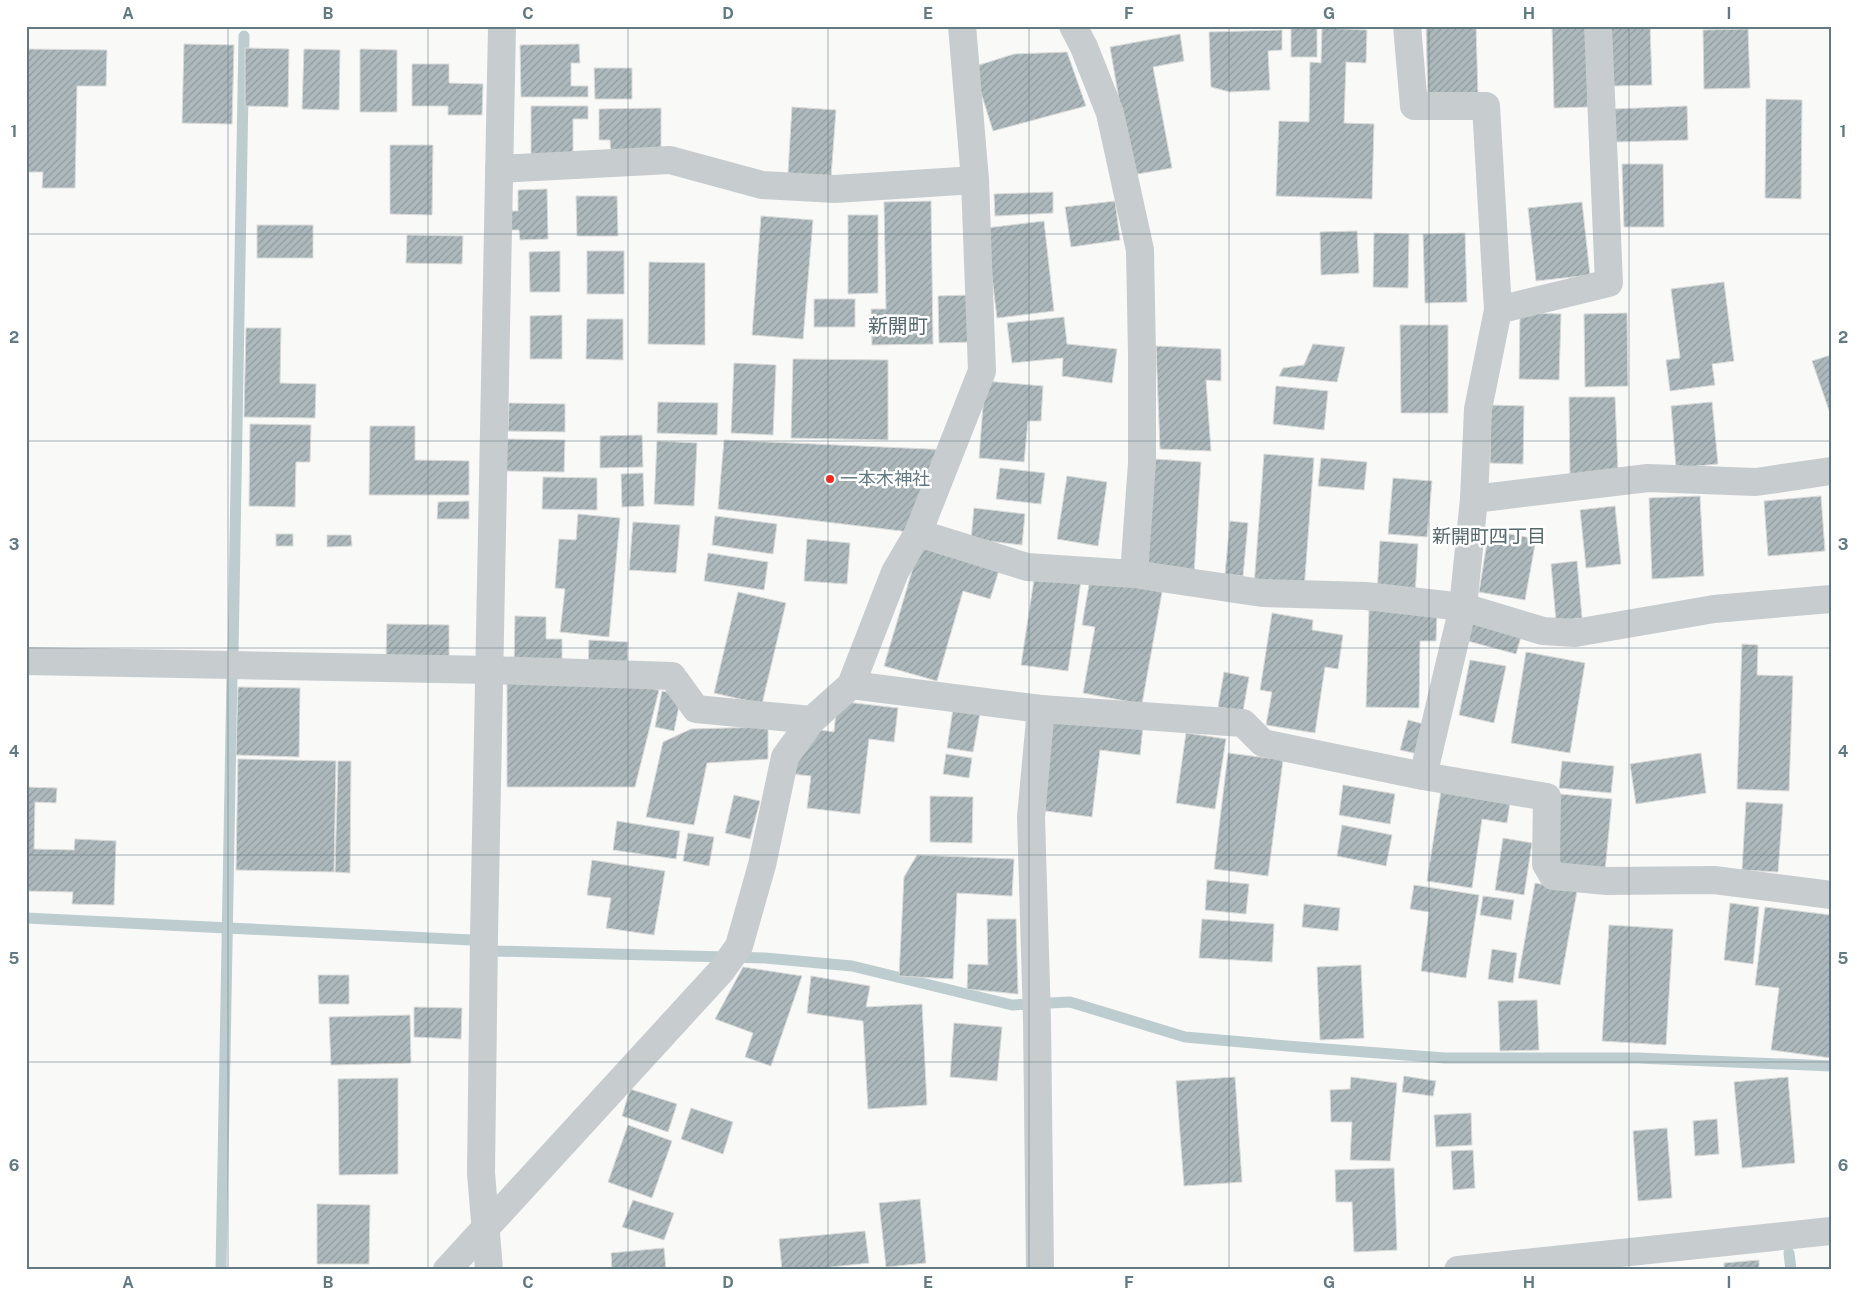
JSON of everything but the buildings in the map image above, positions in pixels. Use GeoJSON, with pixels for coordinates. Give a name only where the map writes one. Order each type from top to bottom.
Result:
{"type":"FeatureCollection","features":[{"type":"Feature","properties":{"kind":"street"},"geometry":{"type":"LineString","coordinates":[[489,1270],[480,1172],[502,26]]}},
{"type":"Feature","properties":{"kind":"street"},"geometry":{"type":"LineString","coordinates":[[446,1270],[722,970],[739,946],[762,865],[785,757],[812,720],[851,685],[895,572],[918,533],[982,371],[975,180],[962,26]]}},
{"type":"Feature","properties":{"kind":"street"},"geometry":{"type":"LineString","coordinates":[[1073,26],[1084,47],[1110,113],[1140,250],[1142,463],[1134,574]]}},
{"type":"Feature","properties":{"kind":"street"},"geometry":{"type":"LineString","coordinates":[[1407,26],[1414,106],[1486,106],[1498,310],[1478,409],[1474,499],[1463,608],[1423,776]]}},
{"type":"Feature","properties":{"kind":"street"},"geometry":{"type":"LineString","coordinates":[[1498,310],[1609,283],[1598,26]]}},
{"type":"Feature","properties":{"kind":"street"},"geometry":{"type":"LineString","coordinates":[[500,169],[670,160],[762,185],[835,189],[975,180]]}},
{"type":"Feature","properties":{"kind":"street"},"geometry":{"type":"LineString","coordinates":[[1474,499],[1648,478],[1756,482],[1831,471]]}},
{"type":"Feature","properties":{"kind":"street"},"geometry":{"type":"LineString","coordinates":[[918,533],[1027,567],[1134,574],[1262,593],[1366,596],[1463,608],[1544,631],[1575,633],[1714,609],[1831,599]]}},
{"type":"Feature","properties":{"kind":"street"},"geometry":{"type":"LineString","coordinates":[[26,661],[490,670],[672,676],[696,709],[812,720]]}},
{"type":"Feature","properties":{"kind":"street"},"geometry":{"type":"LineString","coordinates":[[851,685],[1042,709],[1243,723],[1263,743],[1423,776],[1547,797],[1546,864],[1553,876],[1607,881],[1714,880],[1831,895]]}},
{"type":"Feature","properties":{"kind":"street"},"geometry":{"type":"LineString","coordinates":[[1040,1270],[1031,817],[1042,709]]}},
{"type":"Feature","properties":{"kind":"street"},"geometry":{"type":"LineString","coordinates":[[1458,1270],[1541,1266],[1831,1231]]}},
{"type":"Feature","properties":{"kind":"waterway"},"geometry":{"type":"LineString","coordinates":[[233,653],[244,36]]}},
{"type":"Feature","properties":{"kind":"waterway"},"geometry":{"type":"LineString","coordinates":[[221,1270],[232,676]]}},
{"type":"Feature","properties":{"kind":"waterway"},"geometry":{"type":"LineString","coordinates":[[26,918],[471,940],[494,951],[765,958],[852,966],[1012,1005],[1070,1002],[1185,1037],[1299,1047],[1445,1058],[1638,1058],[1831,1066]]}},
{"type":"Feature","properties":{"kind":"waterway"},"geometry":{"type":"LineString","coordinates":[[1789,1253],[1791,1270]]}},
{"type":"Feature","properties":{"kind":"place","name":"一本木神社"},"geometry":{"type":"Point","coordinates":[830,479]}},
{"type":"Feature","properties":{"kind":"district","name":"新開町"},"geometry":{"type":"Point","coordinates":[898,326]}},
{"type":"Feature","properties":{"kind":"district","name":"新開町四丁目"},"geometry":{"type":"Point","coordinates":[1489,536]}}]}
